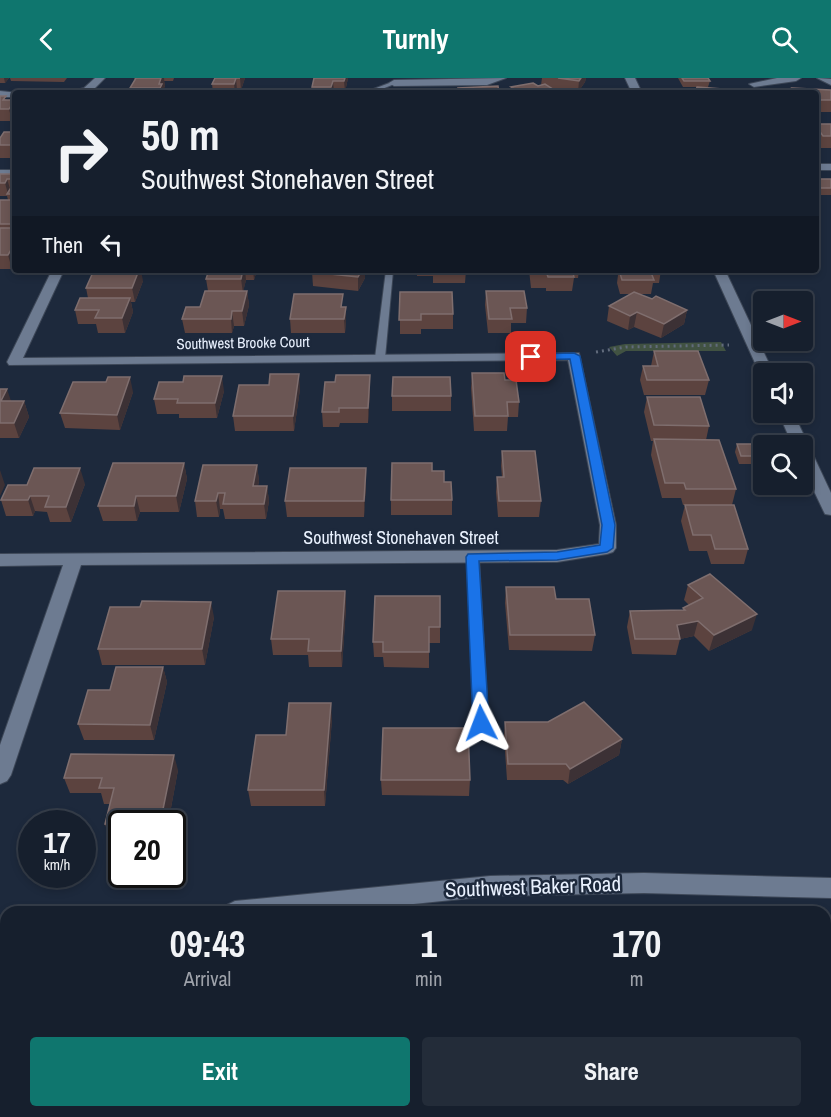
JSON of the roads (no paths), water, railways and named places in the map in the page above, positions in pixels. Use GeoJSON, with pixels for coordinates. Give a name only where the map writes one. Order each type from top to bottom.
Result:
{"type":"FeatureCollection","features":[{"type":"Feature","properties":{"kind":"street"},"geometry":{"type":"LineString","coordinates":[[88,90],[100,78]]}},
{"type":"Feature","properties":{"kind":"street"},"geometry":{"type":"LineString","coordinates":[[394,83],[486,82],[501,78]]}},
{"type":"Feature","properties":{"kind":"street"},"geometry":{"type":"LineString","coordinates":[[754,84],[796,78]]}},
{"type":"Feature","properties":{"kind":"street"},"geometry":{"type":"LineString","coordinates":[[822,78],[831,82]]}},
{"type":"Feature","properties":{"kind":"street","name":"Southwest Brooke Court"},"geometry":{"type":"LineString","coordinates":[[57,273],[14,362],[574,356]]}},
{"type":"Feature","properties":{"kind":"street"},"geometry":{"type":"LineString","coordinates":[[720,273],[762,363]]}},
{"type":"Feature","properties":{"kind":"street","name":"Southwest Stonehaven Street"},"geometry":{"type":"LineString","coordinates":[[0,561],[557,556],[607,548],[608,525],[574,356]]}},
{"type":"Feature","properties":{"kind":"street"},"geometry":{"type":"LineString","coordinates":[[813,471],[831,510]]}},
{"type":"Feature","properties":{"kind":"street"},"geometry":{"type":"LineString","coordinates":[[0,775],[74,560]]}},
{"type":"Feature","properties":{"kind":"street","name":"Southwest Baker Road"},"geometry":{"type":"LineString","coordinates":[[296,906],[501,886],[644,883],[831,888]]}},
{"type":"Feature","properties":{"kind":"lane"},"geometry":{"type":"LineString","coordinates":[[374,90],[394,83]]}},
{"type":"Feature","properties":{"kind":"lane"},"geometry":{"type":"LineString","coordinates":[[381,358],[389,273]]}},
{"type":"Feature","properties":{"kind":"lane"},"geometry":{"type":"LineString","coordinates":[[473,557],[481,723]]}}]}
